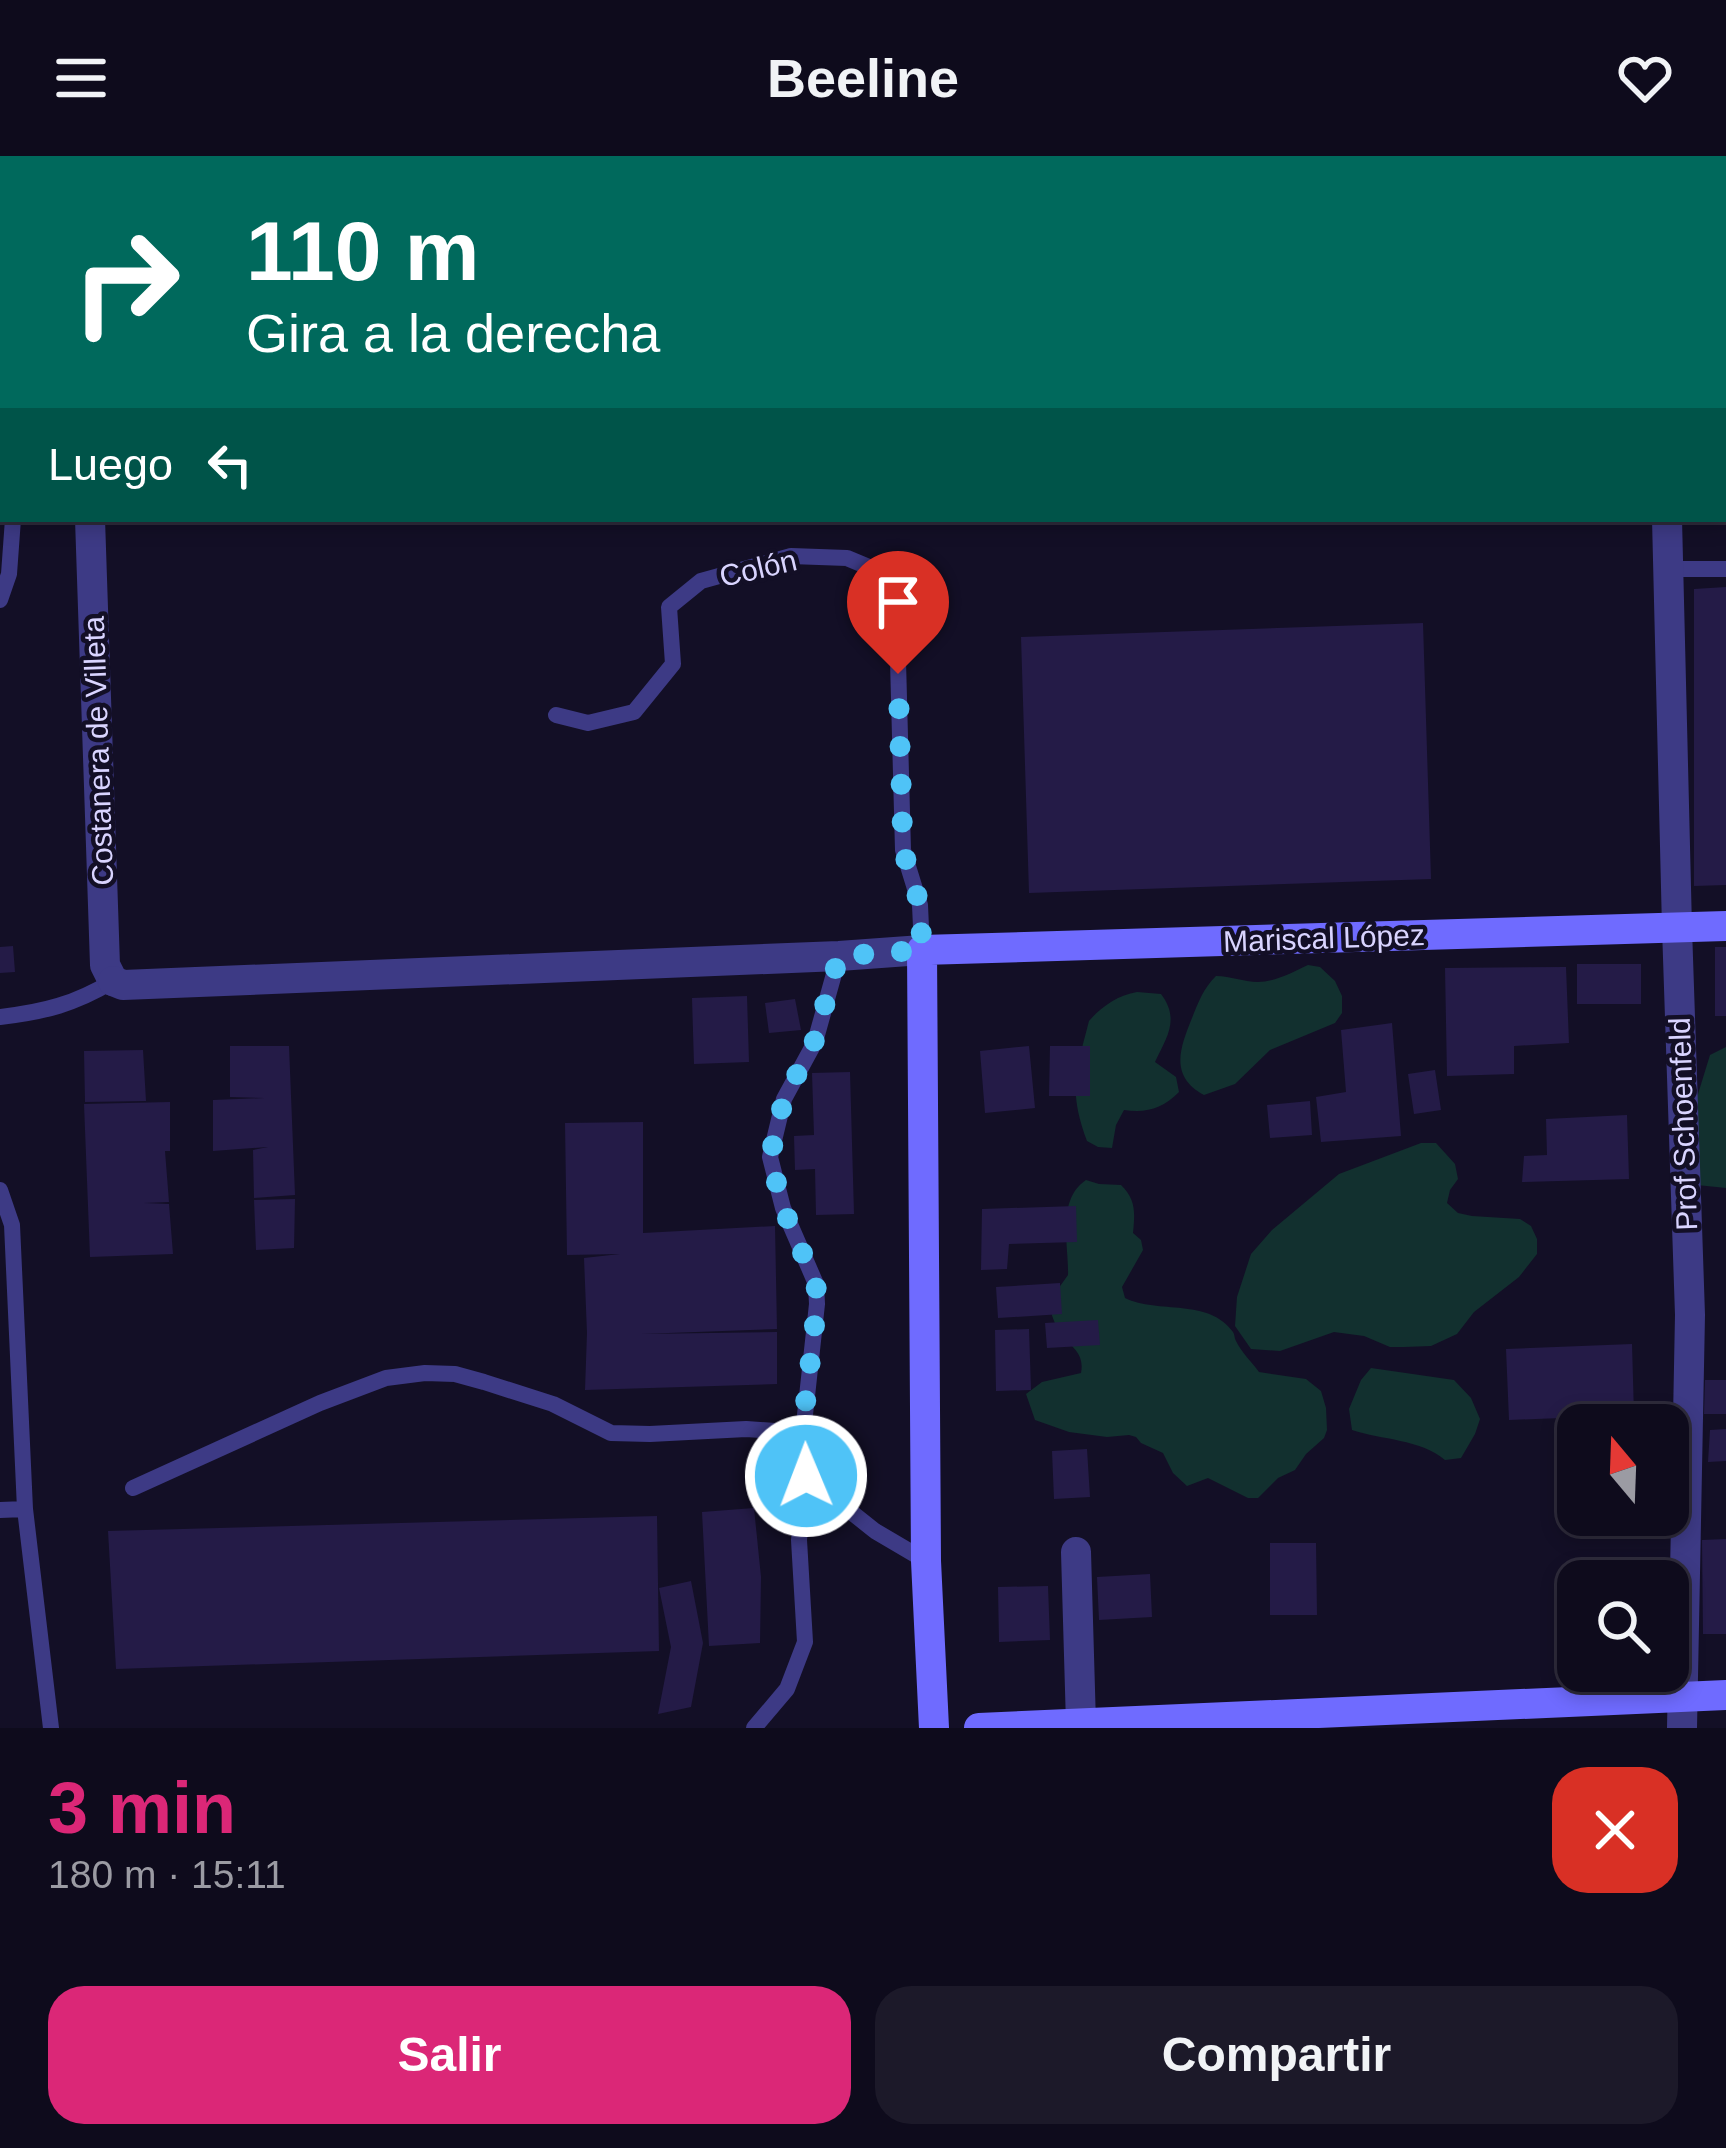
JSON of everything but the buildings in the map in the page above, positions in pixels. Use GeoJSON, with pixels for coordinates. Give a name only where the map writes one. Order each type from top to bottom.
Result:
{"type":"FeatureCollection","features":[{"type":"Feature","properties":{"kind":"main road","name":"Mariscal López"},"geometry":{"type":"LineString","coordinates":[[922,950],[1726,926]]}},
{"type":"Feature","properties":{"kind":"main road"},"geometry":{"type":"LineString","coordinates":[[922,950],[926,1562],[934,1728]]}},
{"type":"Feature","properties":{"kind":"main road"},"geometry":{"type":"LineString","coordinates":[[979,1728],[1726,1694]]}},
{"type":"Feature","properties":{"kind":"street","name":"Costanera de Villeta"},"geometry":{"type":"LineString","coordinates":[[90,522],[105,965],[113,981]]}},
{"type":"Feature","properties":{"kind":"street","name":"Prof Schoenfeld"},"geometry":{"type":"LineString","coordinates":[[1667,522],[1690,1315],[1682,1728]]}},
{"type":"Feature","properties":{"kind":"street"},"geometry":{"type":"LineString","coordinates":[[113,981],[123,985],[922,950]]}},
{"type":"Feature","properties":{"kind":"street"},"geometry":{"type":"LineString","coordinates":[[1076,1552],[1081,1724]]}},
{"type":"Feature","properties":{"kind":"lane"},"geometry":{"type":"LineString","coordinates":[[0,600],[9,574],[13,522]]}},
{"type":"Feature","properties":{"kind":"lane","name":"Colón"},"geometry":{"type":"LineString","coordinates":[[556,715],[588,723],[634,712],[673,664],[669,607],[701,581],[791,556],[847,558],[872,568],[896,585],[903,850],[920,905],[922,950]]}},
{"type":"Feature","properties":{"kind":"lane"},"geometry":{"type":"LineString","coordinates":[[1668,569],[1726,568]]}},
{"type":"Feature","properties":{"kind":"lane"},"geometry":{"type":"LineString","coordinates":[[754,1728],[787,1689],[805,1642],[799,1540],[806,1476],[802,1433],[817,1304],[816,1284],[783,1208],[770,1157],[784,1099],[814,1042],[839,956]]}},
{"type":"Feature","properties":{"kind":"lane"},"geometry":{"type":"LineString","coordinates":[[0,1017],[82,1000],[113,981]]}},
{"type":"Feature","properties":{"kind":"lane"},"geometry":{"type":"LineString","coordinates":[[0,1190],[11,1225],[25,1509],[51,1728]]}},
{"type":"Feature","properties":{"kind":"lane"},"geometry":{"type":"LineString","coordinates":[[133,1488],[320,1402],[386,1378],[425,1373],[484,1382],[553,1405],[611,1433],[802,1433]]}},
{"type":"Feature","properties":{"kind":"lane"},"geometry":{"type":"LineString","coordinates":[[806,1476],[875,1531],[926,1562]]}},
{"type":"Feature","properties":{"kind":"lane"},"geometry":{"type":"LineString","coordinates":[[0,1510],[25,1509]]}},
{"type":"Feature","properties":{"kind":"green space"},"geometry":{"type":"Polygon","coordinates":[[[1308,965],[1320,967],[1342,996],[1342,1013],[1335,1023],[1270,1050],[1235,1084],[1204,1095],[1193,1087],[1182,1070],[1181,1051],[1199,1001],[1216,976],[1264,982],[1308,965]]]}},
{"type":"Feature","properties":{"kind":"green space"},"geometry":{"type":"Polygon","coordinates":[[[1137,992],[1161,994],[1167,1003],[1170,1028],[1155,1062],[1176,1077],[1179,1092],[1154,1108],[1124,1110],[1112,1148],[1098,1147],[1087,1141],[1077,1108],[1076,1081],[1084,1039],[1089,1021],[1099,1011],[1137,992]]]}},
{"type":"Feature","properties":{"kind":"green space"},"geometry":{"type":"Polygon","coordinates":[[[1726,1047],[1726,1188],[1697,1185],[1690,1106],[1710,1055],[1726,1047]]]}},
{"type":"Feature","properties":{"kind":"green space"},"geometry":{"type":"Polygon","coordinates":[[[1421,1143],[1436,1143],[1455,1164],[1458,1179],[1447,1203],[1458,1213],[1520,1219],[1531,1226],[1537,1254],[1519,1277],[1474,1312],[1457,1334],[1431,1346],[1390,1347],[1364,1336],[1334,1332],[1280,1351],[1251,1349],[1235,1326],[1237,1297],[1251,1254],[1272,1230],[1339,1174],[1421,1143]]]}},
{"type":"Feature","properties":{"kind":"green space"},"geometry":{"type":"Polygon","coordinates":[[[1086,1180],[1121,1185],[1132,1201],[1133,1233],[1143,1250],[1122,1287],[1125,1298],[1211,1315],[1233,1332],[1259,1372],[1306,1379],[1321,1391],[1326,1408],[1324,1438],[1295,1470],[1278,1478],[1258,1498],[1248,1498],[1208,1478],[1187,1486],[1173,1473],[1163,1453],[1136,1437],[1069,1432],[1035,1420],[1026,1394],[1042,1382],[1081,1373],[1079,1355],[1059,1331],[1048,1303],[1068,1275],[1067,1211],[1086,1180]]]}},
{"type":"Feature","properties":{"kind":"green space"},"geometry":{"type":"Polygon","coordinates":[[[1371,1368],[1454,1380],[1471,1398],[1480,1419],[1461,1458],[1445,1460],[1412,1444],[1352,1430],[1349,1409],[1371,1368]]]}},
{"type":"Feature","properties":{"kind":"route"},"geometry":{"type":"LineString","coordinates":[[806,1476],[802,1433],[816,1284],[783,1208],[770,1157],[784,1099],[814,1042],[839,956],[922,950],[920,905],[903,850],[898,674]]}}]}
